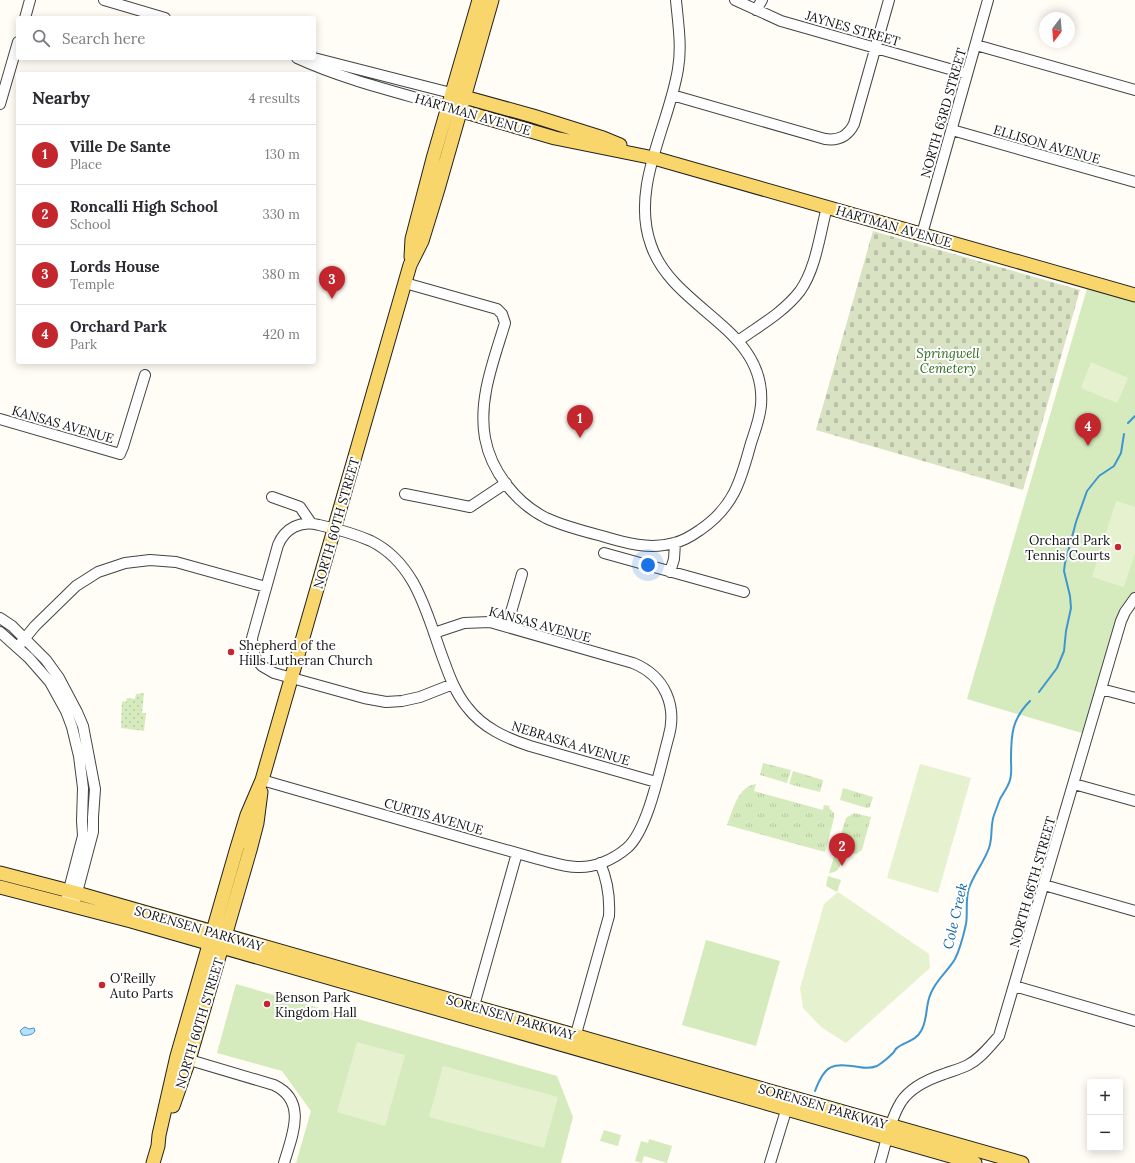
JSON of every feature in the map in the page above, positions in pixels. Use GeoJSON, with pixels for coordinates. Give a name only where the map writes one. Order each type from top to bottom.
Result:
{"type":"FeatureCollection","features":[{"type":"Feature","properties":{"kind":"main road","name":"NORTH 60TH STREET"},"geometry":{"type":"LineString","coordinates":[[410,265],[412,239],[479,0]]}},
{"type":"Feature","properties":{"kind":"main road","name":"NORTH 60TH STREET"},"geometry":{"type":"LineString","coordinates":[[153,1163],[158,1146],[163,1136],[183,1058],[217,940],[247,815],[262,780],[410,265],[422,241],[492,0]]}},
{"type":"Feature","properties":{"kind":"main road","name":"HARTMAN AVENUE"},"geometry":{"type":"LineString","coordinates":[[452,93],[603,138],[654,158]]}},
{"type":"Feature","properties":{"kind":"main road","name":"HARTMAN AVENUE"},"geometry":{"type":"LineString","coordinates":[[448,107],[555,138],[654,158],[1135,295]]}},
{"type":"Feature","properties":{"kind":"main road","name":"SORENSEN PARKWAY"},"geometry":{"type":"LineString","coordinates":[[0,873],[71,898],[574,1041],[790,1096],[975,1163]]}},
{"type":"Feature","properties":{"kind":"main road","name":"SORENSEN PARKWAY"},"geometry":{"type":"LineString","coordinates":[[0,887],[71,898]]}},
{"type":"Feature","properties":{"kind":"main road","name":"SORENSEN PARKWAY"},"geometry":{"type":"LineString","coordinates":[[574,1041],[786,1108],[1022,1163]]}},
{"type":"Feature","properties":{"kind":"street"},"geometry":{"type":"LineString","coordinates":[[26,16],[30,0]]}},
{"type":"Feature","properties":{"kind":"street"},"geometry":{"type":"LineString","coordinates":[[104,0],[158,16]]}},
{"type":"Feature","properties":{"kind":"street"},"geometry":{"type":"LineString","coordinates":[[405,283],[497,309],[502,314],[505,323],[487,388],[483,424],[488,450],[496,468],[518,498],[534,511],[565,526],[632,544],[662,545],[675,543],[696,533],[717,517],[733,497],[742,476],[760,412],[761,393],[756,369],[751,358],[738,341],[675,284],[663,270],[654,254],[647,232],[644,208],[646,185],[672,95],[680,56],[676,0]]}},
{"type":"Feature","properties":{"kind":"street","name":"JAYNES STREET"},"geometry":{"type":"LineString","coordinates":[[735,0],[781,21],[967,74]]}},
{"type":"Feature","properties":{"kind":"street"},"geometry":{"type":"LineString","coordinates":[[756,10],[762,0]]}},
{"type":"Feature","properties":{"kind":"street"},"geometry":{"type":"LineString","coordinates":[[672,95],[825,139],[838,139],[845,136],[854,124],[889,0]]}},
{"type":"Feature","properties":{"kind":"street","name":"NORTH 63RD STREET"},"geometry":{"type":"LineString","coordinates":[[922,234],[988,0]]}},
{"type":"Feature","properties":{"kind":"street"},"geometry":{"type":"LineString","coordinates":[[976,44],[1135,90]]}},
{"type":"Feature","properties":{"kind":"street"},"geometry":{"type":"LineString","coordinates":[[0,104],[3,85],[16,48]]}},
{"type":"Feature","properties":{"kind":"street","name":"HARTMAN AVENUE"},"geometry":{"type":"LineString","coordinates":[[316,59],[452,93]]}},
{"type":"Feature","properties":{"kind":"street","name":"HARTMAN AVENUE"},"geometry":{"type":"LineString","coordinates":[[302,60],[369,84],[448,107]]}},
{"type":"Feature","properties":{"kind":"street","name":"ELLISON AVENUE"},"geometry":{"type":"LineString","coordinates":[[952,130],[1135,182]]}},
{"type":"Feature","properties":{"kind":"street"},"geometry":{"type":"LineString","coordinates":[[738,341],[782,310],[800,290],[813,263],[827,207]]}},
{"type":"Feature","properties":{"kind":"street","name":"KANSAS AVENUE"},"geometry":{"type":"LineString","coordinates":[[0,419],[120,454],[145,375]]}},
{"type":"Feature","properties":{"kind":"street"},"geometry":{"type":"LineString","coordinates":[[405,494],[470,507],[506,483]]}},
{"type":"Feature","properties":{"kind":"street"},"geometry":{"type":"LineString","coordinates":[[272,497],[300,507],[311,523]]}},
{"type":"Feature","properties":{"kind":"street"},"geometry":{"type":"LineString","coordinates":[[434,632],[418,588],[400,563],[372,542],[358,536],[311,523],[294,526],[285,533],[280,540],[252,633],[252,650],[256,659],[262,666],[274,673],[364,698],[386,702],[402,701],[420,697],[453,684]]}},
{"type":"Feature","properties":{"kind":"street"},"geometry":{"type":"LineString","coordinates":[[670,572],[674,559],[675,543]]}},
{"type":"Feature","properties":{"kind":"street"},"geometry":{"type":"LineString","coordinates":[[604,553],[744,592]]}},
{"type":"Feature","properties":{"kind":"street"},"geometry":{"type":"LineString","coordinates":[[17,647],[26,639],[35,626],[76,586],[98,572],[125,563],[150,560],[176,562],[266,587]]}},
{"type":"Feature","properties":{"kind":"street"},"geometry":{"type":"LineString","coordinates":[[508,626],[522,574]]}},
{"type":"Feature","properties":{"kind":"street","name":"NORTH 66TH STREET"},"geometry":{"type":"LineString","coordinates":[[880,1163],[889,1132],[902,1101],[918,1086],[966,1066],[981,1056],[999,1036],[1121,621],[1125,612],[1135,598]]}},
{"type":"Feature","properties":{"kind":"street"},"geometry":{"type":"LineString","coordinates":[[0,618],[12,626],[46,660],[59,678],[83,726],[95,789],[93,832],[71,898]]}},
{"type":"Feature","properties":{"kind":"street","name":"KANSAS AVENUE"},"geometry":{"type":"LineString","coordinates":[[434,632],[456,624],[473,621],[490,622],[633,662],[651,672],[664,688],[670,702],[671,725],[656,782]]}},
{"type":"Feature","properties":{"kind":"street"},"geometry":{"type":"LineString","coordinates":[[0,632],[29,658],[50,682],[66,711],[72,727],[79,756],[83,788],[83,836],[71,898]]}},
{"type":"Feature","properties":{"kind":"street","name":"NEBRASKA AVENUE"},"geometry":{"type":"LineString","coordinates":[[434,632],[453,684],[462,700],[474,715],[487,726],[502,736],[530,746],[656,782]]}},
{"type":"Feature","properties":{"kind":"street"},"geometry":{"type":"LineString","coordinates":[[1101,689],[1135,698]]}},
{"type":"Feature","properties":{"kind":"street","name":"CURTIS AVENUE"},"geometry":{"type":"LineString","coordinates":[[262,780],[571,867],[591,866],[600,863]]}},
{"type":"Feature","properties":{"kind":"street"},"geometry":{"type":"LineString","coordinates":[[574,1041],[609,916],[608,895],[604,872],[600,863],[611,859],[620,853],[636,838],[644,821],[656,782]]}},
{"type":"Feature","properties":{"kind":"street"},"geometry":{"type":"LineString","coordinates":[[1074,784],[1135,801]]}},
{"type":"Feature","properties":{"kind":"street"},"geometry":{"type":"LineString","coordinates":[[472,1012],[517,853]]}},
{"type":"Feature","properties":{"kind":"street"},"geometry":{"type":"LineString","coordinates":[[1044,885],[1135,911]]}},
{"type":"Feature","properties":{"kind":"street"},"geometry":{"type":"LineString","coordinates":[[1014,986],[1135,1021]]}},
{"type":"Feature","properties":{"kind":"street"},"geometry":{"type":"LineString","coordinates":[[183,1058],[274,1085],[286,1094],[293,1107],[295,1122],[284,1163]]}},
{"type":"Feature","properties":{"kind":"street"},"geometry":{"type":"LineString","coordinates":[[770,1163],[790,1096]]}},
{"type":"Feature","properties":{"kind":"green space","name":"Springwell Cemetery"},"geometry":{"type":"Polygon","coordinates":[[[873,231],[1080,290],[1023,490],[816,430],[873,231]]]}},
{"type":"Feature","properties":{"kind":"green space"},"geometry":{"type":"Polygon","coordinates":[[[1088,285],[1135,299],[1135,593],[1129,599],[1085,734],[967,699],[1088,285]]]}},
{"type":"Feature","properties":{"kind":"green space"},"geometry":{"type":"Polygon","coordinates":[[[1091,362],[1128,378],[1117,403],[1081,388],[1091,362]]]}},
{"type":"Feature","properties":{"kind":"green space","name":"Orchard Park Tennis Courts"},"geometry":{"type":"Polygon","coordinates":[[[1116,501],[1135,507],[1135,553],[1124,587],[1092,577],[1116,501]]]}},
{"type":"Feature","properties":{"kind":"green space"},"geometry":{"type":"Polygon","coordinates":[[[144,693],[142,713],[146,713],[144,731],[121,728],[122,701],[126,702],[127,698],[135,699],[136,694],[144,693]]]}},
{"type":"Feature","properties":{"kind":"green space"},"geometry":{"type":"Polygon","coordinates":[[[763,763],[791,770],[787,783],[760,775],[763,763]]]}},
{"type":"Feature","properties":{"kind":"green space"},"geometry":{"type":"Polygon","coordinates":[[[920,764],[971,778],[938,893],[887,878],[920,764]]]}},
{"type":"Feature","properties":{"kind":"green space"},"geometry":{"type":"Polygon","coordinates":[[[793,771],[823,780],[820,792],[789,784],[793,771]]]}},
{"type":"Feature","properties":{"kind":"green space"},"geometry":{"type":"Polygon","coordinates":[[[756,784],[754,791],[823,810],[824,805],[830,806],[829,808],[834,813],[834,818],[825,852],[727,825],[740,794],[745,789],[756,784]]]}},
{"type":"Feature","properties":{"kind":"green space"},"geometry":{"type":"Polygon","coordinates":[[[843,788],[873,797],[870,807],[867,808],[840,800],[843,788]]]}},
{"type":"Feature","properties":{"kind":"green space"},"geometry":{"type":"Polygon","coordinates":[[[854,813],[871,817],[862,850],[856,854],[847,852],[844,861],[842,861],[838,870],[829,873],[846,818],[854,813]]]}},
{"type":"Feature","properties":{"kind":"green space"},"geometry":{"type":"Polygon","coordinates":[[[828,876],[841,880],[837,892],[826,886],[828,876]]]}},
{"type":"Feature","properties":{"kind":"green space"},"geometry":{"type":"Polygon","coordinates":[[[838,892],[929,954],[930,968],[846,1043],[821,1027],[803,1008],[800,988],[824,904],[838,892]]]}},
{"type":"Feature","properties":{"kind":"green space"},"geometry":{"type":"Polygon","coordinates":[[[706,940],[780,961],[756,1046],[682,1025],[706,940]]]}},
{"type":"Feature","properties":{"kind":"green space"},"geometry":{"type":"Polygon","coordinates":[[[236,984],[557,1076],[573,1117],[561,1163],[296,1163],[311,1111],[282,1071],[217,1053],[236,984]]]}},
{"type":"Feature","properties":{"kind":"green space"},"geometry":{"type":"Polygon","coordinates":[[[357,1042],[405,1055],[385,1126],[337,1112],[357,1042]]]}},
{"type":"Feature","properties":{"kind":"green space"},"geometry":{"type":"Polygon","coordinates":[[[443,1066],[558,1097],[544,1148],[429,1117],[443,1066]]]}},
{"type":"Feature","properties":{"kind":"green space"},"geometry":{"type":"Polygon","coordinates":[[[604,1130],[621,1135],[618,1146],[600,1141],[604,1130]]]}},
{"type":"Feature","properties":{"kind":"green space"},"geometry":{"type":"Polygon","coordinates":[[[649,1139],[672,1146],[667,1163],[644,1156],[642,1163],[635,1161],[641,1141],[648,1143],[649,1139]]]}},
{"type":"Feature","properties":{"kind":"water"},"geometry":{"type":"Polygon","coordinates":[[[25,1027],[29,1029],[34,1028],[35,1031],[29,1035],[22,1035],[20,1031],[25,1027]]]}},
{"type":"Feature","properties":{"kind":"waterway","name":"Cole Creek"},"geometry":{"type":"LineString","coordinates":[[1128,423],[1135,416]]}},
{"type":"Feature","properties":{"kind":"waterway","name":"Cole Creek"},"geometry":{"type":"LineString","coordinates":[[1039,692],[1057,668],[1064,651],[1066,631],[1071,608],[1070,596],[1064,571],[1076,522],[1087,491],[1099,476],[1114,466],[1121,453],[1124,434]]}},
{"type":"Feature","properties":{"kind":"waterway","name":"Cole Creek"},"geometry":{"type":"LineString","coordinates":[[815,1091],[822,1075],[831,1067],[842,1065],[866,1068],[877,1066],[890,1056],[896,1048],[916,1037],[921,1031],[925,1022],[931,993],[955,959],[960,947],[966,924],[967,897],[969,888],[989,848],[994,815],[1010,780],[1012,734],[1019,714],[1030,701]]}},
{"type":"Feature","properties":{"kind":"place","name":"Lords House"},"geometry":{"type":"Point","coordinates":[332,299]}},
{"type":"Feature","properties":{"kind":"place","name":"Ville De Sante"},"geometry":{"type":"Point","coordinates":[580,438]}},
{"type":"Feature","properties":{"kind":"place","name":"Orchard Park"},"geometry":{"type":"Point","coordinates":[1088,446]}},
{"type":"Feature","properties":{"kind":"place","name":"Orchard Park Tennis Courts"},"geometry":{"type":"Point","coordinates":[1118,547]}},
{"type":"Feature","properties":{"kind":"place","name":"Shepherd of the Hills Lutheran Church"},"geometry":{"type":"Point","coordinates":[231,652]}},
{"type":"Feature","properties":{"kind":"place","name":"Roncalli High School"},"geometry":{"type":"Point","coordinates":[842,866]}},
{"type":"Feature","properties":{"kind":"place","name":"O'Reilly Auto Parts"},"geometry":{"type":"Point","coordinates":[102,985]}},
{"type":"Feature","properties":{"kind":"place","name":"Benson Park Kingdom Hall"},"geometry":{"type":"Point","coordinates":[267,1004]}}]}
